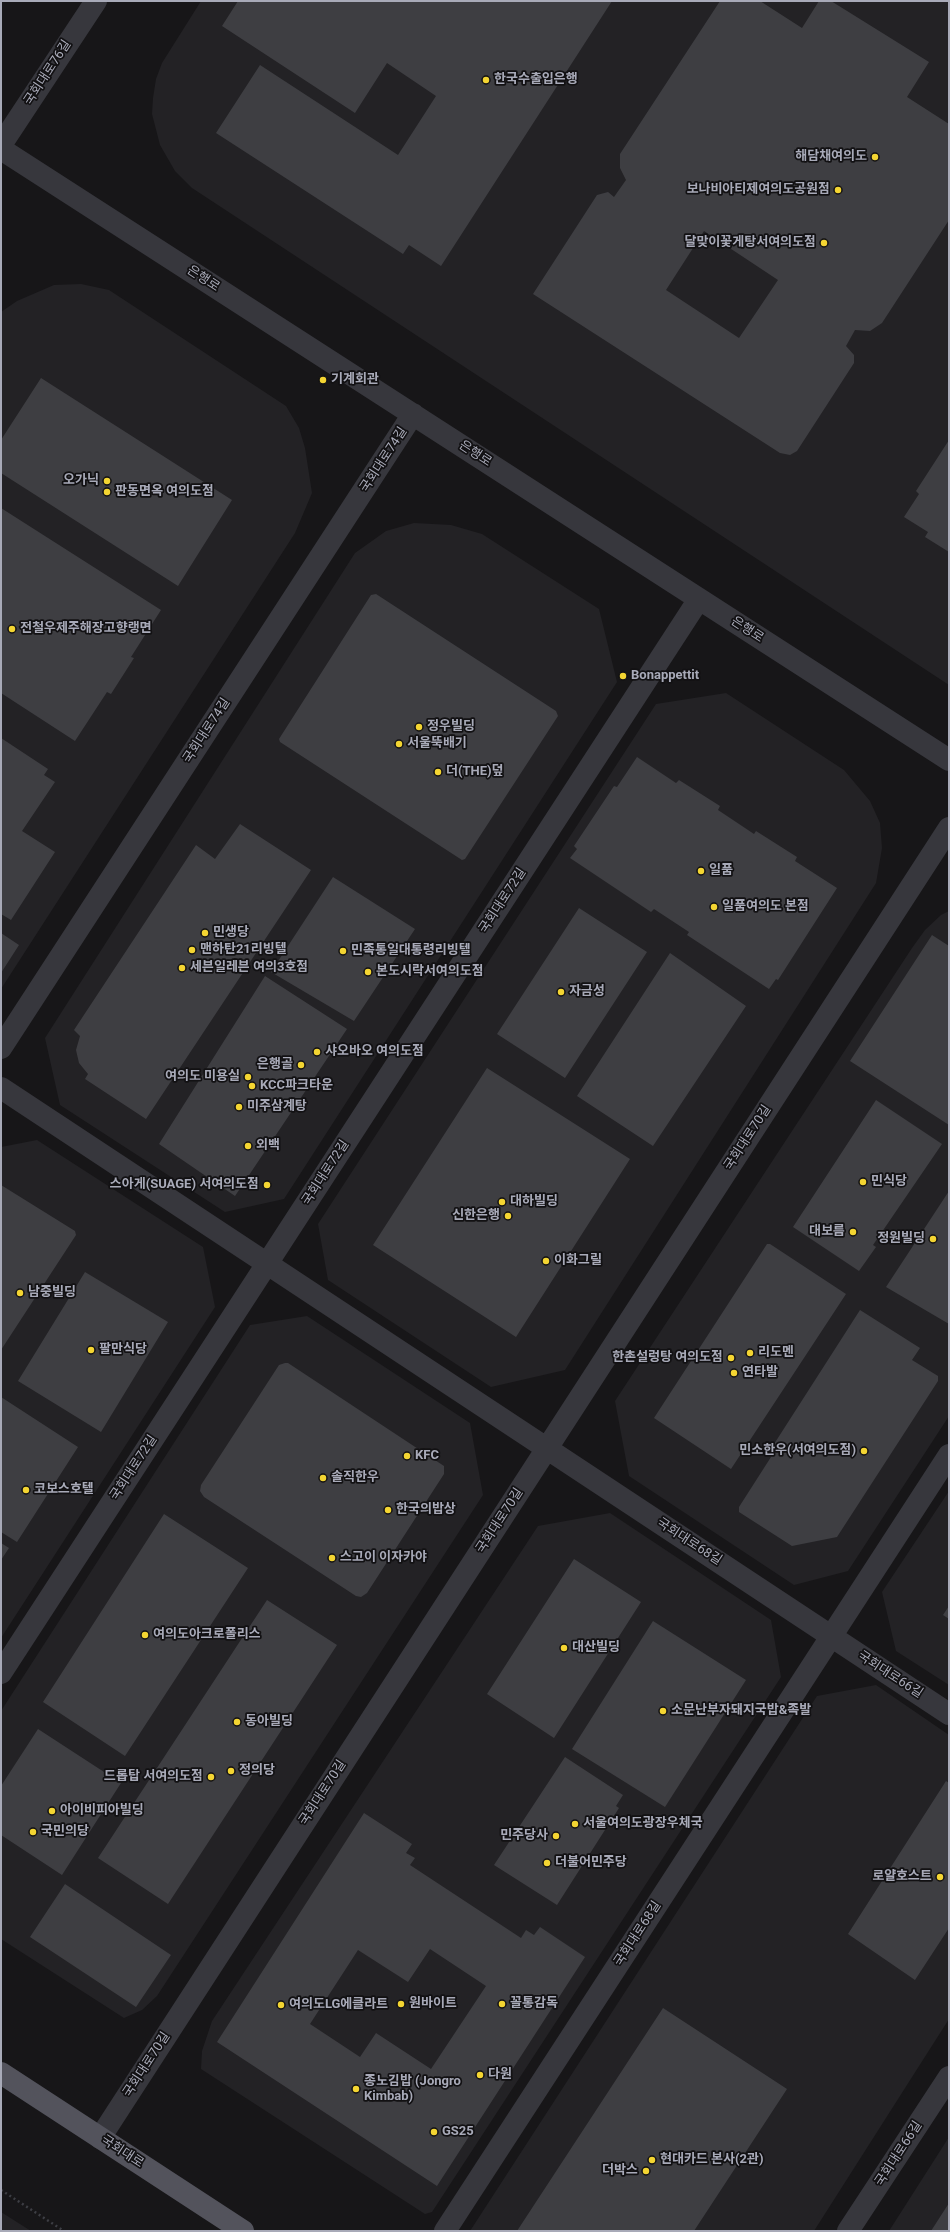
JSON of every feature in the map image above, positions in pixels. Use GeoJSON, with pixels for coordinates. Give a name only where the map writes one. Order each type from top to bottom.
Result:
{"type":"FeatureCollection","features":[{"type":"Feature","properties":{"kind":"main road","name":"국회대로"},"geometry":{"type":"LineString","coordinates":[[1,2073],[243,2231]]}},
{"type":"Feature","properties":{"kind":"street","name":"국회대로76길"},"geometry":{"type":"LineString","coordinates":[[1,145],[96,1]]}},
{"type":"Feature","properties":{"kind":"street","name":"은행로"},"geometry":{"type":"LineString","coordinates":[[1,149],[949,760]]}},
{"type":"Feature","properties":{"kind":"street","name":"국회대로74길"},"geometry":{"type":"LineString","coordinates":[[1,1048],[413,414]]}},
{"type":"Feature","properties":{"kind":"street","name":"국회대로72길"},"geometry":{"type":"LineString","coordinates":[[1,1673],[699,599]]}},
{"type":"Feature","properties":{"kind":"street","name":"국회대로70길"},"geometry":{"type":"LineString","coordinates":[[100,2138],[949,828]]}},
{"type":"Feature","properties":{"kind":"street"},"geometry":{"type":"LineString","coordinates":[[1,1088],[547,1448]]}},
{"type":"Feature","properties":{"kind":"street","name":"국회대로68길"},"geometry":{"type":"LineString","coordinates":[[547,1448],[831,1636]]}},
{"type":"Feature","properties":{"kind":"street","name":"국회대로68길"},"geometry":{"type":"LineString","coordinates":[[445,2231],[949,1455]]}},
{"type":"Feature","properties":{"kind":"street","name":"국회대로66길"},"geometry":{"type":"LineString","coordinates":[[831,1636],[949,1714]]}},
{"type":"Feature","properties":{"kind":"street","name":"국회대로66길"},"geometry":{"type":"LineString","coordinates":[[848,2231],[949,2077]]}},
{"type":"Feature","properties":{"kind":"path"},"geometry":{"type":"LineString","coordinates":[[1,2190],[64,2231]]}},
{"type":"Feature","properties":{"kind":"shaded area"},"geometry":{"type":"Polygon","coordinates":[[[201,1],[949,1],[949,685],[192,188],[175,171],[160,145],[152,114],[156,79],[162,63],[201,1]]]}},
{"type":"Feature","properties":{"kind":"shaded area"},"geometry":{"type":"Polygon","coordinates":[[[81,284],[109,290],[286,406],[299,428],[305,448],[312,493],[295,533],[1,989],[1,312],[17,301],[54,285],[81,284]]]}},
{"type":"Feature","properties":{"kind":"shaded area"},"geometry":{"type":"Polygon","coordinates":[[[414,523],[451,525],[482,534],[599,609],[617,682],[284,1199],[225,1212],[60,1105],[45,1038],[355,553],[386,531],[414,523]]]}},
{"type":"Feature","properties":{"kind":"shaded area"},"geometry":{"type":"Polygon","coordinates":[[[726,693],[844,770],[870,801],[880,823],[882,848],[876,883],[565,1370],[491,1387],[328,1280],[318,1224],[656,704],[726,693]]]}},
{"type":"Feature","properties":{"kind":"shaded area"},"geometry":{"type":"Polygon","coordinates":[[[949,911],[949,1416],[848,1571],[794,1585],[629,1476],[615,1401],[912,948],[925,930],[941,915],[949,911]]]}},
{"type":"Feature","properties":{"kind":"shaded area"},"geometry":{"type":"Polygon","coordinates":[[[37,1140],[203,1247],[215,1307],[1,1638],[1,1147],[37,1140]]]}},
{"type":"Feature","properties":{"kind":"shaded area"},"geometry":{"type":"Polygon","coordinates":[[[307,1316],[470,1423],[483,1495],[157,1996],[142,2010],[124,2018],[1,1939],[1,1711],[250,1325],[307,1316]]]}},
{"type":"Feature","properties":{"kind":"shaded area"},"geometry":{"type":"Polygon","coordinates":[[[949,1491],[949,1685],[896,1651],[882,1592],[949,1491]]]}},
{"type":"Feature","properties":{"kind":"shaded area"},"geometry":{"type":"Polygon","coordinates":[[[610,1513],[771,1620],[781,1677],[432,2212],[425,2214],[201,2069],[202,2051],[212,2021],[538,1526],[610,1513]]]}},
{"type":"Feature","properties":{"kind":"shaded area"},"geometry":{"type":"Polygon","coordinates":[[[876,1685],[949,1735],[949,2019],[814,2231],[470,2231],[817,1696],[876,1685]]]}},
{"type":"Feature","properties":{"kind":"shaded area"},"geometry":{"type":"Polygon","coordinates":[[[949,2137],[949,2231],[889,2231],[949,2137]]]}},
{"type":"Feature","properties":{"kind":"shaded area"},"geometry":{"type":"Polygon","coordinates":[[[1,2212],[31,2231],[1,2231],[1,2212]]]}},
{"type":"Feature","properties":{"kind":"building"},"geometry":{"type":"Polygon","coordinates":[[[238,1],[612,1],[441,266],[409,245],[403,254],[216,133],[260,65],[398,155],[436,96],[387,63],[355,113],[222,26],[238,1]]]}},
{"type":"Feature","properties":{"kind":"building"},"geometry":{"type":"Polygon","coordinates":[[[720,1],[760,1],[802,28],[819,1],[831,1],[929,62],[907,97],[949,124],[949,220],[882,323],[870,331],[855,330],[846,346],[854,355],[854,363],[797,451],[790,455],[780,453],[533,294],[597,195],[608,192],[614,197],[626,180],[620,168],[620,154],[720,1]],[[704,231],[666,290],[739,338],[778,280],[704,231]]]}},
{"type":"Feature","properties":{"kind":"building"},"geometry":{"type":"Polygon","coordinates":[[[41,378],[232,500],[178,586],[1,473],[1,440],[41,378]]]}},
{"type":"Feature","properties":{"kind":"building"},"geometry":{"type":"Polygon","coordinates":[[[949,440],[949,552],[925,537],[928,532],[904,517],[919,494],[916,491],[949,440]]]}},
{"type":"Feature","properties":{"kind":"building"},"geometry":{"type":"Polygon","coordinates":[[[1,508],[161,610],[131,657],[134,658],[111,694],[107,692],[75,741],[1,693],[1,508]]]}},
{"type":"Feature","properties":{"kind":"building","name":"정우빌딩"},"geometry":{"type":"Polygon","coordinates":[[[376,594],[556,711],[558,716],[465,859],[462,860],[280,742],[279,739],[371,595],[376,594]]]}},
{"type":"Feature","properties":{"kind":"building"},"geometry":{"type":"Polygon","coordinates":[[[1,738],[48,769],[44,775],[55,782],[22,831],[55,852],[11,920],[1,914],[1,738]]]}},
{"type":"Feature","properties":{"kind":"building"},"geometry":{"type":"Polygon","coordinates":[[[637,757],[676,783],[679,780],[720,806],[718,810],[754,834],[756,831],[797,857],[795,861],[837,888],[778,980],[776,979],[769,989],[687,935],[689,932],[654,909],[651,912],[570,858],[577,849],[574,846],[614,786],[617,787],[637,757]]]}},
{"type":"Feature","properties":{"kind":"building","name":"맨하탄21리빙텔"},"geometry":{"type":"Polygon","coordinates":[[[240,824],[311,870],[146,1119],[85,1079],[88,1074],[79,1063],[76,1050],[80,1036],[74,1030],[196,845],[215,859],[240,824]]]}},
{"type":"Feature","properties":{"kind":"building","name":"민족통일대통령리빙텔"},"geometry":{"type":"Polygon","coordinates":[[[333,877],[415,929],[354,1021],[271,972],[333,877]]]}},
{"type":"Feature","properties":{"kind":"building"},"geometry":{"type":"Polygon","coordinates":[[[579,908],[647,952],[565,1078],[497,1034],[579,908]]]}},
{"type":"Feature","properties":{"kind":"building"},"geometry":{"type":"Polygon","coordinates":[[[1,933],[19,945],[1,973],[1,933]]]}},
{"type":"Feature","properties":{"kind":"building"},"geometry":{"type":"Polygon","coordinates":[[[932,935],[949,946],[949,1125],[850,1061],[932,935]]]}},
{"type":"Feature","properties":{"kind":"building"},"geometry":{"type":"Polygon","coordinates":[[[670,953],[746,1006],[653,1146],[577,1096],[670,953]]]}},
{"type":"Feature","properties":{"kind":"building","name":"KCC파크타운"},"geometry":{"type":"Polygon","coordinates":[[[265,976],[347,1029],[235,1196],[159,1144],[265,976]]]}},
{"type":"Feature","properties":{"kind":"building","name":"대하빌딩"},"geometry":{"type":"Polygon","coordinates":[[[487,1068],[630,1159],[516,1337],[373,1245],[487,1068]]]}},
{"type":"Feature","properties":{"kind":"building"},"geometry":{"type":"Polygon","coordinates":[[[876,1100],[942,1144],[873,1245],[876,1247],[859,1271],[793,1227],[876,1100]]]}},
{"type":"Feature","properties":{"kind":"building","name":"남중빌딩"},"geometry":{"type":"Polygon","coordinates":[[[1,1185],[75,1231],[76,1235],[1,1350],[1,1185]]]}},
{"type":"Feature","properties":{"kind":"building","name":"정원빌딩"},"geometry":{"type":"Polygon","coordinates":[[[949,1191],[949,1324],[886,1287],[949,1191]]]}},
{"type":"Feature","properties":{"kind":"building"},"geometry":{"type":"Polygon","coordinates":[[[767,1244],[770,1244],[846,1294],[731,1469],[654,1418],[767,1244]]]}},
{"type":"Feature","properties":{"kind":"building"},"geometry":{"type":"Polygon","coordinates":[[[85,1272],[168,1322],[101,1432],[18,1381],[85,1272]]]}},
{"type":"Feature","properties":{"kind":"building"},"geometry":{"type":"Polygon","coordinates":[[[860,1310],[920,1348],[912,1360],[938,1376],[938,1381],[837,1537],[792,1546],[739,1512],[739,1507],[771,1457],[767,1455],[860,1310]]]}},
{"type":"Feature","properties":{"kind":"building"},"geometry":{"type":"Polygon","coordinates":[[[288,1363],[444,1466],[444,1474],[367,1593],[361,1597],[356,1596],[204,1497],[200,1491],[201,1485],[279,1365],[288,1363]]]}},
{"type":"Feature","properties":{"kind":"building","name":"코보스호텔"},"geometry":{"type":"Polygon","coordinates":[[[1,1397],[78,1447],[17,1542],[1,1532],[1,1397]]]}},
{"type":"Feature","properties":{"kind":"building","name":"여의도아크로폴리스"},"geometry":{"type":"Polygon","coordinates":[[[164,1514],[248,1568],[125,1756],[43,1702],[164,1514]]]}},
{"type":"Feature","properties":{"kind":"building"},"geometry":{"type":"Polygon","coordinates":[[[1,1543],[9,1548],[1,1560],[1,1543]]]}},
{"type":"Feature","properties":{"kind":"building","name":"대산빌딩"},"geometry":{"type":"Polygon","coordinates":[[[574,1559],[641,1602],[554,1738],[487,1694],[574,1559]]]}},
{"type":"Feature","properties":{"kind":"building","name":"동아빌딩"},"geometry":{"type":"Polygon","coordinates":[[[267,1600],[337,1645],[168,1904],[98,1858],[267,1600]]]}},
{"type":"Feature","properties":{"kind":"building"},"geometry":{"type":"Polygon","coordinates":[[[949,1606],[949,1619],[943,1615],[949,1606]]]}},
{"type":"Feature","properties":{"kind":"building"},"geometry":{"type":"Polygon","coordinates":[[[653,1621],[746,1680],[665,1807],[572,1749],[653,1621]]]}},
{"type":"Feature","properties":{"kind":"building","name":"아이비피아빌딩"},"geometry":{"type":"Polygon","coordinates":[[[38,1729],[121,1783],[62,1875],[1,1835],[1,1786],[38,1729]]]}},
{"type":"Feature","properties":{"kind":"building","name":"민주당사"},"geometry":{"type":"Polygon","coordinates":[[[565,1757],[623,1795],[616,1806],[619,1808],[557,1905],[494,1865],[565,1757]]]}},
{"type":"Feature","properties":{"kind":"building"},"geometry":{"type":"Polygon","coordinates":[[[946,1781],[949,1783],[949,1928],[915,1980],[848,1934],[946,1781]]]}},
{"type":"Feature","properties":{"kind":"building","name":"여의도LG에클라트"},"geometry":{"type":"Polygon","coordinates":[[[364,1813],[412,1844],[406,1853],[415,1858],[410,1865],[521,1938],[526,1930],[534,1935],[540,1927],[585,1957],[437,2186],[217,2042],[364,1813]],[[430,1949],[408,1982],[358,1950],[310,2024],[360,2057],[376,2033],[431,2069],[486,1986],[430,1949]]]}},
{"type":"Feature","properties":{"kind":"building"},"geometry":{"type":"Polygon","coordinates":[[[65,1884],[171,1955],[136,2007],[30,1937],[65,1884]]]}},
{"type":"Feature","properties":{"kind":"building","name":"현대카드 본사(2관)"},"geometry":{"type":"Polygon","coordinates":[[[663,2008],[787,2089],[694,2231],[517,2231],[663,2008]]]}},
{"type":"Feature","properties":{"kind":"building"},"geometry":{"type":"Polygon","coordinates":[[[949,2203],[949,2231],[931,2231],[949,2203]]]}},
{"type":"Feature","properties":{"kind":"place","name":"한국수출입은행"},"geometry":{"type":"Point","coordinates":[486,80]}},
{"type":"Feature","properties":{"kind":"place","name":"해담채여의도"},"geometry":{"type":"Point","coordinates":[875,157]}},
{"type":"Feature","properties":{"kind":"place","name":"보나비아티제여의도공원점"},"geometry":{"type":"Point","coordinates":[838,190]}},
{"type":"Feature","properties":{"kind":"place","name":"달맞이꽃게탕서여의도점"},"geometry":{"type":"Point","coordinates":[824,243]}},
{"type":"Feature","properties":{"kind":"place","name":"기계회관"},"geometry":{"type":"Point","coordinates":[323,380]}},
{"type":"Feature","properties":{"kind":"place","name":"오가닉"},"geometry":{"type":"Point","coordinates":[107,481]}},
{"type":"Feature","properties":{"kind":"place","name":"판동면옥 여의도점"},"geometry":{"type":"Point","coordinates":[107,492]}},
{"type":"Feature","properties":{"kind":"place","name":"전철우제주해장고향랭면"},"geometry":{"type":"Point","coordinates":[12,629]}},
{"type":"Feature","properties":{"kind":"place","name":"Bonappettit"},"geometry":{"type":"Point","coordinates":[623,676]}},
{"type":"Feature","properties":{"kind":"place","name":"정우빌딩"},"geometry":{"type":"Point","coordinates":[419,727]}},
{"type":"Feature","properties":{"kind":"place","name":"서울뚝배기"},"geometry":{"type":"Point","coordinates":[399,744]}},
{"type":"Feature","properties":{"kind":"place","name":"더(THE)덮"},"geometry":{"type":"Point","coordinates":[438,772]}},
{"type":"Feature","properties":{"kind":"place","name":"일품"},"geometry":{"type":"Point","coordinates":[701,871]}},
{"type":"Feature","properties":{"kind":"place","name":"일품여의도 본점"},"geometry":{"type":"Point","coordinates":[714,907]}},
{"type":"Feature","properties":{"kind":"place","name":"민생당"},"geometry":{"type":"Point","coordinates":[205,933]}},
{"type":"Feature","properties":{"kind":"place","name":"맨하탄21리빙텔"},"geometry":{"type":"Point","coordinates":[192,950]}},
{"type":"Feature","properties":{"kind":"place","name":"민족통일대통령리빙텔"},"geometry":{"type":"Point","coordinates":[343,951]}},
{"type":"Feature","properties":{"kind":"place","name":"세븐일레븐 여의3호점"},"geometry":{"type":"Point","coordinates":[182,968]}},
{"type":"Feature","properties":{"kind":"place","name":"본도시락서여의도점"},"geometry":{"type":"Point","coordinates":[368,972]}},
{"type":"Feature","properties":{"kind":"place","name":"자금성"},"geometry":{"type":"Point","coordinates":[561,992]}},
{"type":"Feature","properties":{"kind":"place","name":"샤오바오 여의도점"},"geometry":{"type":"Point","coordinates":[317,1052]}},
{"type":"Feature","properties":{"kind":"place","name":"은행골"},"geometry":{"type":"Point","coordinates":[301,1065]}},
{"type":"Feature","properties":{"kind":"place","name":"여의도 미용실"},"geometry":{"type":"Point","coordinates":[248,1077]}},
{"type":"Feature","properties":{"kind":"place","name":"KCC파크타운"},"geometry":{"type":"Point","coordinates":[252,1086]}},
{"type":"Feature","properties":{"kind":"place","name":"미주삼계탕"},"geometry":{"type":"Point","coordinates":[239,1107]}},
{"type":"Feature","properties":{"kind":"place","name":"외백"},"geometry":{"type":"Point","coordinates":[248,1146]}},
{"type":"Feature","properties":{"kind":"place","name":"민식당"},"geometry":{"type":"Point","coordinates":[863,1182]}},
{"type":"Feature","properties":{"kind":"place","name":"스아게(SUAGE) 서여의도점"},"geometry":{"type":"Point","coordinates":[267,1185]}},
{"type":"Feature","properties":{"kind":"place","name":"대하빌딩"},"geometry":{"type":"Point","coordinates":[502,1202]}},
{"type":"Feature","properties":{"kind":"place","name":"신한은행"},"geometry":{"type":"Point","coordinates":[508,1216]}},
{"type":"Feature","properties":{"kind":"place","name":"대보름"},"geometry":{"type":"Point","coordinates":[853,1232]}},
{"type":"Feature","properties":{"kind":"place","name":"정원빌딩"},"geometry":{"type":"Point","coordinates":[933,1239]}},
{"type":"Feature","properties":{"kind":"place","name":"이화그릴"},"geometry":{"type":"Point","coordinates":[546,1261]}},
{"type":"Feature","properties":{"kind":"place","name":"남중빌딩"},"geometry":{"type":"Point","coordinates":[20,1293]}},
{"type":"Feature","properties":{"kind":"place","name":"팔만식당"},"geometry":{"type":"Point","coordinates":[91,1350]}},
{"type":"Feature","properties":{"kind":"place","name":"리도멘"},"geometry":{"type":"Point","coordinates":[750,1353]}},
{"type":"Feature","properties":{"kind":"place","name":"한촌설렁탕 여의도점"},"geometry":{"type":"Point","coordinates":[731,1358]}},
{"type":"Feature","properties":{"kind":"place","name":"연타발"},"geometry":{"type":"Point","coordinates":[734,1373]}},
{"type":"Feature","properties":{"kind":"place","name":"민소한우(서여의도점)"},"geometry":{"type":"Point","coordinates":[864,1451]}},
{"type":"Feature","properties":{"kind":"place","name":"KFC"},"geometry":{"type":"Point","coordinates":[407,1456]}},
{"type":"Feature","properties":{"kind":"place","name":"솔직한우"},"geometry":{"type":"Point","coordinates":[323,1478]}},
{"type":"Feature","properties":{"kind":"place","name":"코보스호텔"},"geometry":{"type":"Point","coordinates":[26,1490]}},
{"type":"Feature","properties":{"kind":"place","name":"한국의밥상"},"geometry":{"type":"Point","coordinates":[388,1510]}},
{"type":"Feature","properties":{"kind":"place","name":"스고이 이자카야"},"geometry":{"type":"Point","coordinates":[332,1558]}},
{"type":"Feature","properties":{"kind":"place","name":"여의도아크로폴리스"},"geometry":{"type":"Point","coordinates":[145,1635]}},
{"type":"Feature","properties":{"kind":"place","name":"대산빌딩"},"geometry":{"type":"Point","coordinates":[564,1648]}},
{"type":"Feature","properties":{"kind":"place","name":"소문난부자돼지국밥&족발"},"geometry":{"type":"Point","coordinates":[663,1711]}},
{"type":"Feature","properties":{"kind":"place","name":"동아빌딩"},"geometry":{"type":"Point","coordinates":[237,1722]}},
{"type":"Feature","properties":{"kind":"place","name":"정의당"},"geometry":{"type":"Point","coordinates":[231,1771]}},
{"type":"Feature","properties":{"kind":"place","name":"드롭탑 서여의도점"},"geometry":{"type":"Point","coordinates":[211,1777]}},
{"type":"Feature","properties":{"kind":"place","name":"아이비피아빌딩"},"geometry":{"type":"Point","coordinates":[52,1811]}},
{"type":"Feature","properties":{"kind":"place","name":"서울여의도광장우체국"},"geometry":{"type":"Point","coordinates":[575,1824]}},
{"type":"Feature","properties":{"kind":"place","name":"국민의당"},"geometry":{"type":"Point","coordinates":[33,1832]}},
{"type":"Feature","properties":{"kind":"place","name":"민주당사"},"geometry":{"type":"Point","coordinates":[556,1836]}},
{"type":"Feature","properties":{"kind":"place","name":"더불어민주당"},"geometry":{"type":"Point","coordinates":[547,1863]}},
{"type":"Feature","properties":{"kind":"place","name":"로얄호스트"},"geometry":{"type":"Point","coordinates":[940,1877]}},
{"type":"Feature","properties":{"kind":"place","name":"원바이트"},"geometry":{"type":"Point","coordinates":[401,2004]}},
{"type":"Feature","properties":{"kind":"place","name":"꼴통감독"},"geometry":{"type":"Point","coordinates":[502,2004]}},
{"type":"Feature","properties":{"kind":"place","name":"여의도LG에클라트"},"geometry":{"type":"Point","coordinates":[281,2005]}},
{"type":"Feature","properties":{"kind":"place","name":"다원"},"geometry":{"type":"Point","coordinates":[480,2075]}},
{"type":"Feature","properties":{"kind":"place","name":"종노김밥 (Jongro Kimbab)"},"geometry":{"type":"Point","coordinates":[356,2089]}},
{"type":"Feature","properties":{"kind":"place","name":"GS25"},"geometry":{"type":"Point","coordinates":[434,2132]}},
{"type":"Feature","properties":{"kind":"place","name":"현대카드 본사(2관)"},"geometry":{"type":"Point","coordinates":[652,2160]}},
{"type":"Feature","properties":{"kind":"place","name":"더박스"},"geometry":{"type":"Point","coordinates":[646,2171]}}]}
